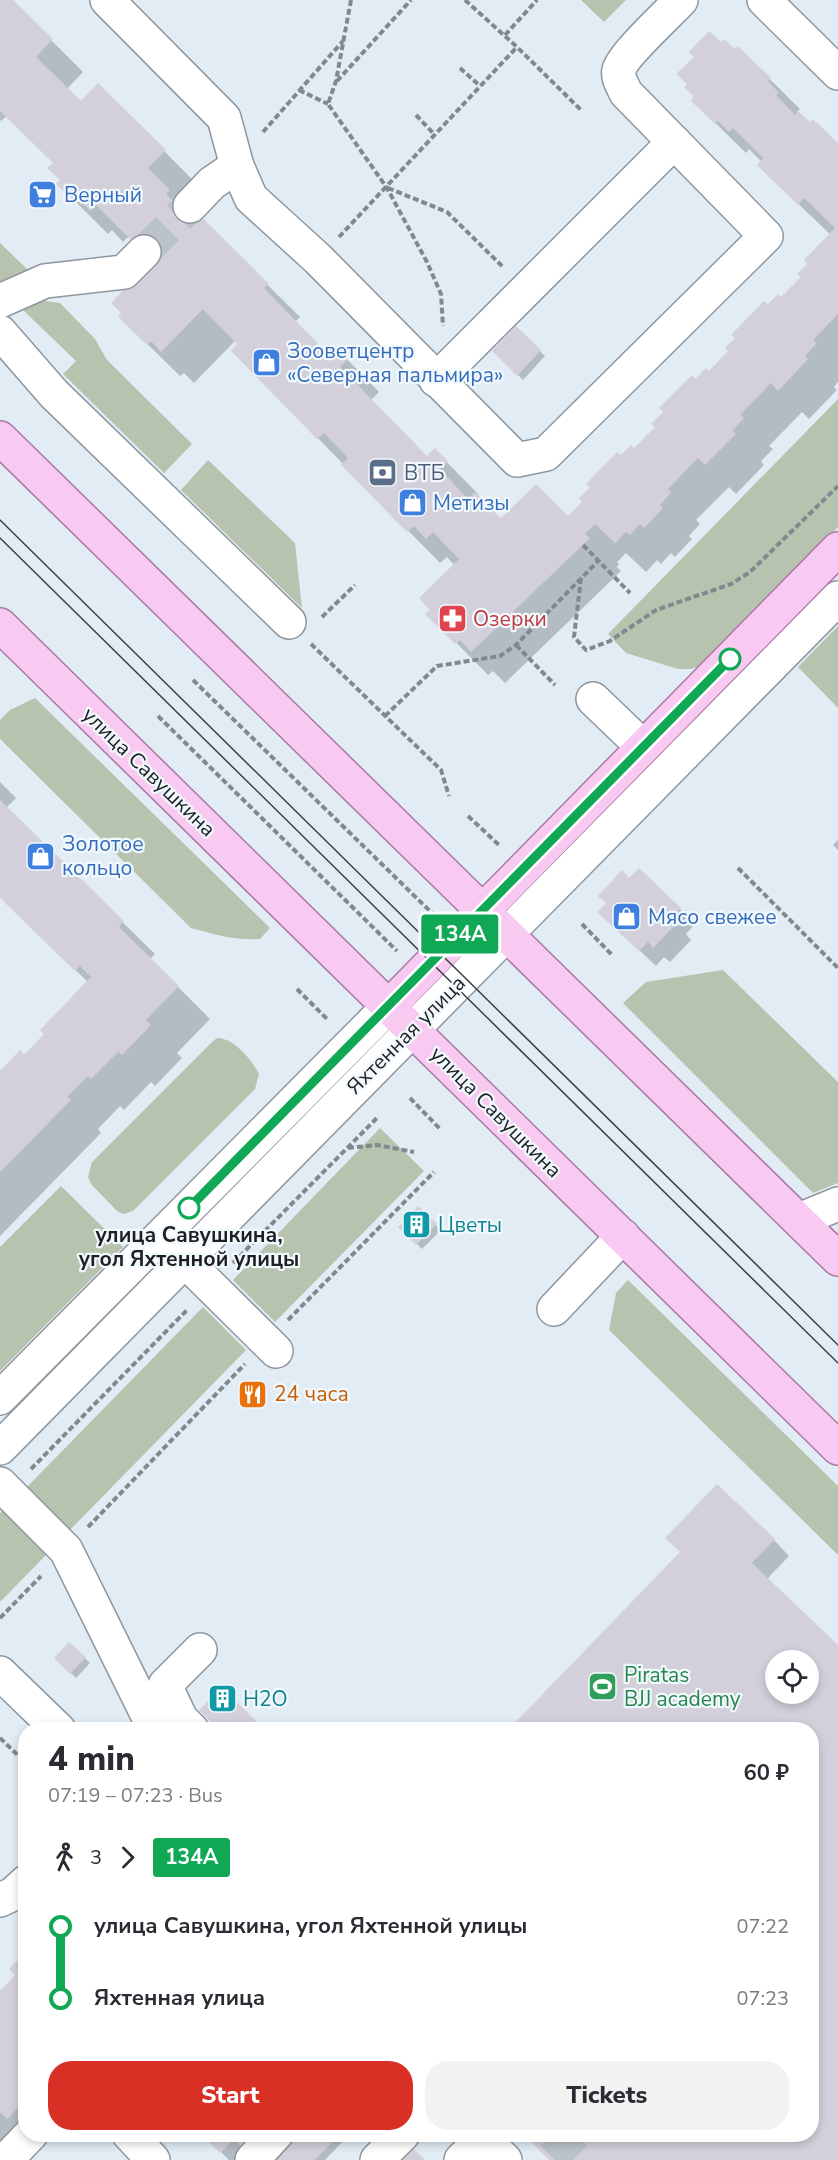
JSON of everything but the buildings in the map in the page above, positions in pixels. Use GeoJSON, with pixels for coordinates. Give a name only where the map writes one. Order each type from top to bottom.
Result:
{"type":"FeatureCollection","features":[{"type":"Feature","properties":{"kind":"main road"},"geometry":{"type":"LineString","coordinates":[[0,438],[838,1259]]}},
{"type":"Feature","properties":{"kind":"main road","name":"Яхтенная улица"},"geometry":{"type":"LineString","coordinates":[[388,1007],[838,549]]}},
{"type":"Feature","properties":{"kind":"main road","name":"улица Савушкина"},"geometry":{"type":"LineString","coordinates":[[0,625],[838,1448]]}},
{"type":"Feature","properties":{"kind":"street"},"geometry":{"type":"LineString","coordinates":[[107,0],[224,118],[237,166],[251,198],[318,259],[517,460],[546,454],[766,236],[626,93],[620,81],[619,70],[626,58],[681,0]]}},
{"type":"Feature","properties":{"kind":"street"},"geometry":{"type":"LineString","coordinates":[[764,0],[837,70]]}},
{"type":"Feature","properties":{"kind":"street"},"geometry":{"type":"LineString","coordinates":[[436,380],[674,142]]}},
{"type":"Feature","properties":{"kind":"street"},"geometry":{"type":"LineString","coordinates":[[190,206],[212,183],[237,166]]}},
{"type":"Feature","properties":{"kind":"street"},"geometry":{"type":"LineString","coordinates":[[0,301],[45,281],[124,272],[144,252]]}},
{"type":"Feature","properties":{"kind":"street"},"geometry":{"type":"LineString","coordinates":[[0,332],[54,394],[300,633]]}},
{"type":"Feature","properties":{"kind":"street","name":"Яхтенная улица"},"geometry":{"type":"LineString","coordinates":[[0,1448],[838,598]]}},
{"type":"Feature","properties":{"kind":"street"},"geometry":{"type":"LineString","coordinates":[[593,699],[643,747]]}},
{"type":"Feature","properties":{"kind":"street","name":"Яхтенная улица"},"geometry":{"type":"LineString","coordinates":[[0,1398],[388,1007]]}},
{"type":"Feature","properties":{"kind":"street"},"geometry":{"type":"LineString","coordinates":[[799,1220],[838,1204]]}},
{"type":"Feature","properties":{"kind":"street"},"geometry":{"type":"LineString","coordinates":[[160,1236],[271,1346]]}},
{"type":"Feature","properties":{"kind":"street"},"geometry":{"type":"LineString","coordinates":[[554,1309],[623,1236]]}},
{"type":"Feature","properties":{"kind":"street"},"geometry":{"type":"LineString","coordinates":[[0,1484],[66,1550],[169,1722]]}},
{"type":"Feature","properties":{"kind":"street"},"geometry":{"type":"LineString","coordinates":[[171,1722],[165,1685],[200,1650]]}},
{"type":"Feature","properties":{"kind":"street"},"geometry":{"type":"LineString","coordinates":[[1,1677],[50,1722]]}},
{"type":"Feature","properties":{"kind":"street"},"geometry":{"type":"LineString","coordinates":[[0,1900],[18,1889]]}},
{"type":"Feature","properties":{"kind":"street"},"geometry":{"type":"LineString","coordinates":[[6,2160],[23,2142]]}},
{"type":"Feature","properties":{"kind":"street"},"geometry":{"type":"LineString","coordinates":[[136,2142],[153,2160]]}},
{"type":"Feature","properties":{"kind":"street"},"geometry":{"type":"LineString","coordinates":[[252,2160],[269,2142]]}},
{"type":"Feature","properties":{"kind":"street"},"geometry":{"type":"LineString","coordinates":[[377,2160],[395,2142]]}},
{"type":"Feature","properties":{"kind":"path"},"geometry":{"type":"LineString","coordinates":[[328,104],[336,81],[351,0]]}},
{"type":"Feature","properties":{"kind":"path"},"geometry":{"type":"LineString","coordinates":[[336,81],[411,0]]}},
{"type":"Feature","properties":{"kind":"path"},"geometry":{"type":"LineString","coordinates":[[465,0],[505,35],[582,111]]}},
{"type":"Feature","properties":{"kind":"path"},"geometry":{"type":"LineString","coordinates":[[505,35],[537,0]]}},
{"type":"Feature","properties":{"kind":"path"},"geometry":{"type":"LineString","coordinates":[[237,166],[272,120],[343,41]]}},
{"type":"Feature","properties":{"kind":"path"},"geometry":{"type":"LineString","coordinates":[[318,259],[517,47]]}},
{"type":"Feature","properties":{"kind":"path"},"geometry":{"type":"LineString","coordinates":[[460,68],[480,86]]}},
{"type":"Feature","properties":{"kind":"path"},"geometry":{"type":"LineString","coordinates":[[299,90],[328,104],[387,188],[427,262],[441,294],[443,327]]}},
{"type":"Feature","properties":{"kind":"path"},"geometry":{"type":"LineString","coordinates":[[416,115],[434,134]]}},
{"type":"Feature","properties":{"kind":"path"},"geometry":{"type":"LineString","coordinates":[[387,188],[447,212],[527,290]]}},
{"type":"Feature","properties":{"kind":"path"},"geometry":{"type":"LineString","coordinates":[[581,578],[574,637],[586,650],[610,641],[656,610],[730,584],[750,573],[838,486]]}},
{"type":"Feature","properties":{"kind":"path"},"geometry":{"type":"LineString","coordinates":[[583,545],[630,594]]}},
{"type":"Feature","properties":{"kind":"path"},"geometry":{"type":"LineString","coordinates":[[385,716],[437,666],[500,656],[516,645],[598,561]]}},
{"type":"Feature","properties":{"kind":"path"},"geometry":{"type":"LineString","coordinates":[[300,633],[441,770],[449,796]]}},
{"type":"Feature","properties":{"kind":"path"},"geometry":{"type":"LineString","coordinates":[[516,645],[555,685]]}},
{"type":"Feature","properties":{"kind":"path"},"geometry":{"type":"LineString","coordinates":[[193,680],[433,915]]}},
{"type":"Feature","properties":{"kind":"path"},"geometry":{"type":"LineString","coordinates":[[158,716],[397,952]]}},
{"type":"Feature","properties":{"kind":"path"},"geometry":{"type":"LineString","coordinates":[[468,816],[500,846]]}},
{"type":"Feature","properties":{"kind":"path"},"geometry":{"type":"LineString","coordinates":[[738,868],[838,968]]}},
{"type":"Feature","properties":{"kind":"path"},"geometry":{"type":"LineString","coordinates":[[582,924],[613,956]]}},
{"type":"Feature","properties":{"kind":"path"},"geometry":{"type":"LineString","coordinates":[[297,989],[328,1020]]}},
{"type":"Feature","properties":{"kind":"path"},"geometry":{"type":"LineString","coordinates":[[410,1098],[440,1129]]}},
{"type":"Feature","properties":{"kind":"path"},"geometry":{"type":"LineString","coordinates":[[347,1148],[377,1145],[414,1152]]}},
{"type":"Feature","properties":{"kind":"path"},"geometry":{"type":"LineString","coordinates":[[0,1618],[271,1346],[434,1172]]}},
{"type":"Feature","properties":{"kind":"path"},"geometry":{"type":"LineString","coordinates":[[1,1741],[18,1756]]}},
{"type":"Feature","properties":{"kind":"green space"},"geometry":{"type":"Polygon","coordinates":[[[581,0],[626,0],[604,22],[581,0]]]}},
{"type":"Feature","properties":{"kind":"green space"},"geometry":{"type":"Polygon","coordinates":[[[0,243],[28,270],[0,285],[0,243]]]}},
{"type":"Feature","properties":{"kind":"green space"},"geometry":{"type":"Polygon","coordinates":[[[39,300],[60,303],[95,339],[107,360],[192,444],[164,473],[63,374],[76,361],[23,310],[39,300]]]}},
{"type":"Feature","properties":{"kind":"green space"},"geometry":{"type":"Polygon","coordinates":[[[838,399],[838,527],[704,665],[691,669],[678,669],[626,653],[608,634],[838,399]]]}},
{"type":"Feature","properties":{"kind":"green space"},"geometry":{"type":"Polygon","coordinates":[[[208,460],[295,543],[302,608],[181,490],[208,460]]]}},
{"type":"Feature","properties":{"kind":"green space"},"geometry":{"type":"Polygon","coordinates":[[[838,626],[838,708],[798,667],[838,626]]]}},
{"type":"Feature","properties":{"kind":"green space"},"geometry":{"type":"Polygon","coordinates":[[[35,698],[270,928],[260,939],[234,938],[191,928],[0,739],[0,720],[10,710],[35,698]]]}},
{"type":"Feature","properties":{"kind":"green space"},"geometry":{"type":"Polygon","coordinates":[[[723,970],[838,1082],[838,1183],[813,1193],[623,1003],[646,982],[723,970]]]}},
{"type":"Feature","properties":{"kind":"green space"},"geometry":{"type":"Polygon","coordinates":[[[217,1038],[236,1046],[252,1062],[259,1074],[255,1089],[133,1211],[123,1214],[117,1211],[91,1184],[88,1177],[92,1162],[217,1038]]]}},
{"type":"Feature","properties":{"kind":"green space"},"geometry":{"type":"Polygon","coordinates":[[[380,1128],[424,1171],[275,1322],[233,1280],[380,1128]]]}},
{"type":"Feature","properties":{"kind":"green space"},"geometry":{"type":"Polygon","coordinates":[[[61,1186],[123,1247],[0,1371],[0,1247],[61,1186]]]}},
{"type":"Feature","properties":{"kind":"green space"},"geometry":{"type":"Polygon","coordinates":[[[628,1280],[838,1486],[838,1555],[609,1330],[616,1293],[628,1280]]]}},
{"type":"Feature","properties":{"kind":"green space"},"geometry":{"type":"Polygon","coordinates":[[[203,1307],[246,1350],[68,1532],[26,1488],[203,1307]]]}},
{"type":"Feature","properties":{"kind":"green space"},"geometry":{"type":"Polygon","coordinates":[[[3,1510],[47,1554],[0,1602],[0,1513],[3,1510]]]}},
{"type":"Feature","properties":{"kind":"tunnel"},"geometry":{"type":"LineString","coordinates":[[144,252],[190,206]]}},
{"type":"Feature","properties":{"kind":"tunnel"},"geometry":{"type":"LineString","coordinates":[[560,2142],[578,2160]]}},
{"type":"Feature","properties":{"kind":"tram line"},"geometry":{"type":"LineString","coordinates":[[0,520],[838,1345]]}},
{"type":"Feature","properties":{"kind":"tram line"},"geometry":{"type":"LineString","coordinates":[[0,538],[838,1363]]}},
{"type":"Feature","properties":{"kind":"bus line","name":"134А"},"geometry":{"type":"LineString","coordinates":[[189,1208],[730,659]]}},
{"type":"Feature","properties":{"kind":"place","name":"Верный"},"geometry":{"type":"Point","coordinates":[43,195]}},
{"type":"Feature","properties":{"kind":"place","name":"Зооветцентр «Северная пальмира»"},"geometry":{"type":"Point","coordinates":[266,363]}},
{"type":"Feature","properties":{"kind":"place","name":"ВТБ"},"geometry":{"type":"Point","coordinates":[383,473]}},
{"type":"Feature","properties":{"kind":"place","name":"Метизы"},"geometry":{"type":"Point","coordinates":[412,503]}},
{"type":"Feature","properties":{"kind":"place","name":"Озерки"},"geometry":{"type":"Point","coordinates":[452,619]}},
{"type":"Feature","properties":{"kind":"place","name":"Золотое кольцо"},"geometry":{"type":"Point","coordinates":[41,856]}},
{"type":"Feature","properties":{"kind":"place","name":"Мясо свежее"},"geometry":{"type":"Point","coordinates":[627,917]}},
{"type":"Feature","properties":{"kind":"place","name":"улица Савушкина, угол Яхтенной улицы"},"geometry":{"type":"Point","coordinates":[189,1208]}},
{"type":"Feature","properties":{"kind":"place","name":"Цветы"},"geometry":{"type":"Point","coordinates":[417,1225]}},
{"type":"Feature","properties":{"kind":"place","name":"24 часа"},"geometry":{"type":"Point","coordinates":[253,1394]}},
{"type":"Feature","properties":{"kind":"place","name":"Piratas BJJ academy"},"geometry":{"type":"Point","coordinates":[603,1687]}},
{"type":"Feature","properties":{"kind":"place","name":"H2O"},"geometry":{"type":"Point","coordinates":[222,1699]}}]}
